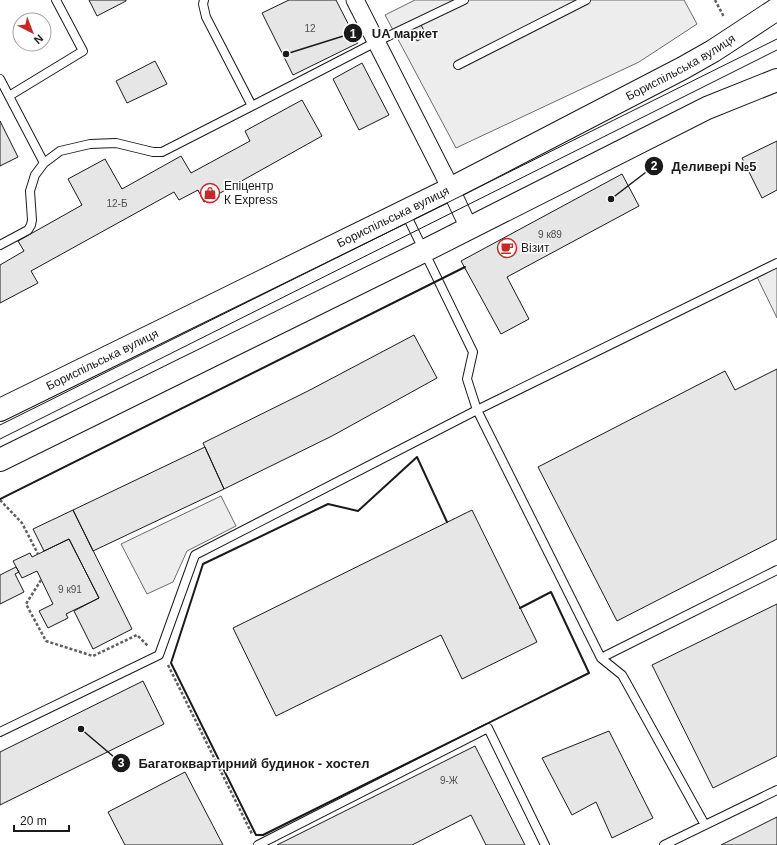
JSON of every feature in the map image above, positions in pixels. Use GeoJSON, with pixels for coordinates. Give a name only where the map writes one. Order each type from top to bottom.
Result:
{"type":"FeatureCollection","features":[{"type":"Feature","properties":{"kind":"main road","name":"Бориспільська вулиця"},"geometry":{"type":"LineString","coordinates":[[0,410],[450,189],[683,68],[713,51],[777,9]]}},
{"type":"Feature","properties":{"kind":"main road"},"geometry":{"type":"LineString","coordinates":[[0,460],[424,251],[707,108],[777,80]]}},
{"type":"Feature","properties":{"kind":"street"},"geometry":{"type":"LineString","coordinates":[[357,1],[469,228]]}},
{"type":"Feature","properties":{"kind":"lane"},"geometry":{"type":"LineString","coordinates":[[9,96],[83,51],[56,0]]}},
{"type":"Feature","properties":{"kind":"lane"},"geometry":{"type":"LineString","coordinates":[[204,0],[203,4],[206,17],[252,106]]}},
{"type":"Feature","properties":{"kind":"lane"},"geometry":{"type":"LineString","coordinates":[[0,244],[28,230],[32,220],[30,191],[35,175],[44,163],[60,151],[90,144],[116,143],[153,152],[162,152],[376,42],[464,0]]}},
{"type":"Feature","properties":{"kind":"lane"},"geometry":{"type":"LineString","coordinates":[[458,65],[586,0]]}},
{"type":"Feature","properties":{"kind":"lane"},"geometry":{"type":"LineString","coordinates":[[0,79],[44,163]]}},
{"type":"Feature","properties":{"kind":"lane"},"geometry":{"type":"LineString","coordinates":[[404,211],[473,352],[467,379],[477,410],[602,658],[622,675],[705,825]]}},
{"type":"Feature","properties":{"kind":"lane"},"geometry":{"type":"LineString","coordinates":[[0,732],[159,655],[195,555],[477,410],[777,263]]}},
{"type":"Feature","properties":{"kind":"lane"},"geometry":{"type":"LineString","coordinates":[[602,658],[777,570]]}},
{"type":"Feature","properties":{"kind":"lane"},"geometry":{"type":"LineString","coordinates":[[258,845],[488,728],[545,845]]}},
{"type":"Feature","properties":{"kind":"lane"},"geometry":{"type":"LineString","coordinates":[[664,845],[777,790]]}},
{"type":"Feature","properties":{"kind":"path"},"geometry":{"type":"LineString","coordinates":[[715,0],[724,17]]}},
{"type":"Feature","properties":{"kind":"path"},"geometry":{"type":"LineString","coordinates":[[0,500],[22,523],[38,554]]}},
{"type":"Feature","properties":{"kind":"path"},"geometry":{"type":"LineString","coordinates":[[41,580],[26,604],[46,641],[93,656],[137,635]]}},
{"type":"Feature","properties":{"kind":"path"},"geometry":{"type":"LineString","coordinates":[[159,655],[169,667],[258,845]]}},
{"type":"Feature","properties":{"kind":"shaded area"},"geometry":{"type":"Polygon","coordinates":[[[415,0],[684,0],[697,24],[639,62],[456,148],[385,15],[415,0]]]}},
{"type":"Feature","properties":{"kind":"shaded area"},"geometry":{"type":"Polygon","coordinates":[[[777,266],[777,318],[757,277],[777,266]]]}},
{"type":"Feature","properties":{"kind":"shaded area"},"geometry":{"type":"Polygon","coordinates":[[[221,496],[236,526],[187,551],[173,582],[147,594],[121,544],[221,496]]]}},
{"type":"Feature","properties":{"kind":"building"},"geometry":{"type":"Polygon","coordinates":[[[89,0],[126,0],[126,1],[97,16],[89,0]]]}},
{"type":"Feature","properties":{"kind":"building"},"geometry":{"type":"Polygon","coordinates":[[[289,0],[336,0],[358,43],[293,75],[262,13],[289,0]]]}},
{"type":"Feature","properties":{"kind":"building"},"geometry":{"type":"Polygon","coordinates":[[[421,25],[427,36],[417,41],[411,29],[421,25]]]}},
{"type":"Feature","properties":{"kind":"building"},"geometry":{"type":"Polygon","coordinates":[[[155,61],[167,84],[127,103],[116,81],[155,61]]]}},
{"type":"Feature","properties":{"kind":"building"},"geometry":{"type":"Polygon","coordinates":[[[362,63],[389,115],[359,130],[333,79],[362,63]]]}},
{"type":"Feature","properties":{"kind":"building"},"geometry":{"type":"Polygon","coordinates":[[[302,100],[322,136],[204,202],[198,190],[179,200],[174,192],[31,271],[38,283],[0,303],[0,265],[24,251],[18,241],[82,205],[68,179],[105,159],[122,189],[181,156],[191,173],[250,141],[245,131],[302,100]]]}},
{"type":"Feature","properties":{"kind":"building"},"geometry":{"type":"Polygon","coordinates":[[[0,121],[18,157],[0,166],[0,121]]]}},
{"type":"Feature","properties":{"kind":"building"},"geometry":{"type":"Polygon","coordinates":[[[777,141],[777,190],[762,198],[742,158],[777,141]]]}},
{"type":"Feature","properties":{"kind":"building"},"geometry":{"type":"Polygon","coordinates":[[[622,174],[639,206],[507,277],[529,319],[501,334],[461,261],[622,174]]]}},
{"type":"Feature","properties":{"kind":"building"},"geometry":{"type":"Polygon","coordinates":[[[414,335],[437,378],[332,436],[224,489],[203,443],[308,391],[414,335]]]}},
{"type":"Feature","properties":{"kind":"building"},"geometry":{"type":"Polygon","coordinates":[[[777,369],[777,539],[617,621],[538,467],[725,371],[735,390],[777,369]]]}},
{"type":"Feature","properties":{"kind":"building"},"geometry":{"type":"Polygon","coordinates":[[[205,447],[224,489],[93,551],[73,510],[205,447]]]}},
{"type":"Feature","properties":{"kind":"building"},"geometry":{"type":"Polygon","coordinates":[[[73,510],[132,629],[93,649],[74,611],[99,598],[69,539],[44,551],[33,529],[73,510]]]}},
{"type":"Feature","properties":{"kind":"building"},"geometry":{"type":"Polygon","coordinates":[[[472,510],[537,642],[462,679],[441,635],[276,716],[233,628],[472,510]]]}},
{"type":"Feature","properties":{"kind":"building"},"geometry":{"type":"Polygon","coordinates":[[[69,539],[99,598],[66,614],[68,618],[48,628],[39,611],[53,604],[37,571],[22,578],[13,561],[30,553],[32,557],[69,539]]]}},
{"type":"Feature","properties":{"kind":"building"},"geometry":{"type":"Polygon","coordinates":[[[16,567],[19,572],[15,574],[24,592],[0,604],[0,575],[16,567]]]}},
{"type":"Feature","properties":{"kind":"building"},"geometry":{"type":"Polygon","coordinates":[[[777,604],[777,756],[713,788],[652,665],[777,604]]]}},
{"type":"Feature","properties":{"kind":"building"},"geometry":{"type":"Polygon","coordinates":[[[143,681],[164,724],[0,805],[0,752],[143,681]]]}},
{"type":"Feature","properties":{"kind":"building"},"geometry":{"type":"Polygon","coordinates":[[[609,731],[653,818],[612,838],[596,802],[572,815],[542,758],[609,731]]]}},
{"type":"Feature","properties":{"kind":"building"},"geometry":{"type":"Polygon","coordinates":[[[475,746],[525,845],[486,845],[471,815],[412,845],[277,845],[475,746]]]}},
{"type":"Feature","properties":{"kind":"building"},"geometry":{"type":"Polygon","coordinates":[[[185,772],[223,845],[125,845],[108,812],[185,772]]]}},
{"type":"Feature","properties":{"kind":"building"},"geometry":{"type":"Polygon","coordinates":[[[777,817],[777,845],[721,845],[777,817]]]}},
{"type":"Feature","properties":{"kind":"tram line"},"geometry":{"type":"LineString","coordinates":[[0,425],[777,39]]}},
{"type":"Feature","properties":{"kind":"tram line"},"geometry":{"type":"LineString","coordinates":[[0,439],[777,50]]}},
{"type":"Feature","properties":{"kind":"wall"},"geometry":{"type":"LineString","coordinates":[[0,499],[465,267]]}},
{"type":"Feature","properties":{"kind":"wall"},"geometry":{"type":"LineString","coordinates":[[447,522],[417,457],[358,511],[328,504],[203,564],[171,663],[256,835],[263,835],[589,673],[551,592],[520,608]]}},
{"type":"Feature","properties":{"kind":"place","name":"UA маркет"},"geometry":{"type":"Point","coordinates":[286,54]}},
{"type":"Feature","properties":{"kind":"place","name":"Епіцентр К Express"},"geometry":{"type":"Point","coordinates":[210,193]}},
{"type":"Feature","properties":{"kind":"place","name":"Деливері №5"},"geometry":{"type":"Point","coordinates":[611,199]}},
{"type":"Feature","properties":{"kind":"place","name":"Візит"},"geometry":{"type":"Point","coordinates":[507,248]}},
{"type":"Feature","properties":{"kind":"place","name":"Багатоквартирний будинок - хостел"},"geometry":{"type":"Point","coordinates":[81,729]}}]}
